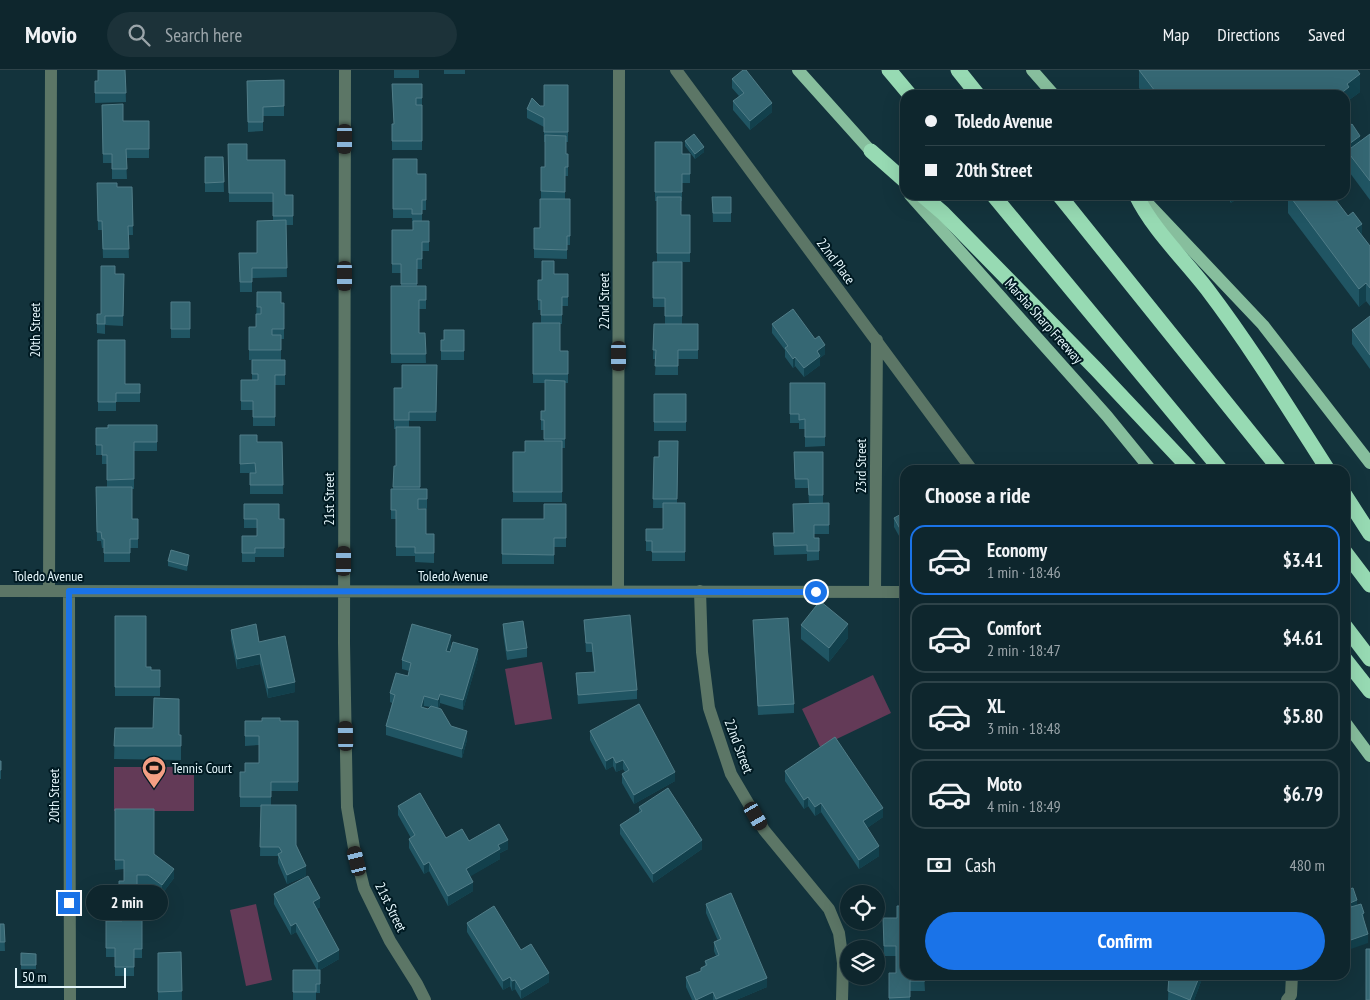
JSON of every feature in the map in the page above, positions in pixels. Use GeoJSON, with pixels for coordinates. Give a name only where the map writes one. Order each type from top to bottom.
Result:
{"type":"FeatureCollection","features":[{"type":"Feature","properties":{"kind":"highway"},"geometry":{"type":"LineString","coordinates":[[889,70],[906,90]]}},
{"type":"Feature","properties":{"kind":"highway"},"geometry":{"type":"LineString","coordinates":[[958,70],[974,90]]}},
{"type":"Feature","properties":{"kind":"highway"},"geometry":{"type":"LineString","coordinates":[[871,152],[900,176]]}},
{"type":"Feature","properties":{"kind":"highway"},"geometry":{"type":"LineString","coordinates":[[928,200],[1075,348],[1186,465]]}},
{"type":"Feature","properties":{"kind":"highway"},"geometry":{"type":"LineString","coordinates":[[997,200],[1217,465]]}},
{"type":"Feature","properties":{"kind":"highway"},"geometry":{"type":"LineString","coordinates":[[1063,200],[1276,465]]}},
{"type":"Feature","properties":{"kind":"highway"},"geometry":{"type":"LineString","coordinates":[[1139,200],[1144,210],[1244,341],[1325,465]]}},
{"type":"Feature","properties":{"kind":"highway"},"geometry":{"type":"LineString","coordinates":[[1350,503],[1370,534]]}},
{"type":"Feature","properties":{"kind":"highway"},"geometry":{"type":"LineString","coordinates":[[1350,559],[1370,585]]}},
{"type":"Feature","properties":{"kind":"highway"},"geometry":{"type":"LineString","coordinates":[[1350,633],[1370,659]]}},
{"type":"Feature","properties":{"kind":"highway"},"geometry":{"type":"LineString","coordinates":[[1350,665],[1370,691]]}},
{"type":"Feature","properties":{"kind":"main road"},"geometry":{"type":"LineString","coordinates":[[798,70],[900,184]]}},
{"type":"Feature","properties":{"kind":"main road"},"geometry":{"type":"LineString","coordinates":[[1032,70],[1050,90]]}},
{"type":"Feature","properties":{"kind":"main road","name":"Marsha Sharp Freeway"},"geometry":{"type":"LineString","coordinates":[[914,200],[1107,416],[1147,465]]}},
{"type":"Feature","properties":{"kind":"main road"},"geometry":{"type":"LineString","coordinates":[[1145,200],[1263,325],[1368,454]]}},
{"type":"Feature","properties":{"kind":"main road"},"geometry":{"type":"LineString","coordinates":[[1350,729],[1370,756]]}},
{"type":"Feature","properties":{"kind":"street","name":"20th Street"},"geometry":{"type":"LineString","coordinates":[[49,591],[51,70]]}},
{"type":"Feature","properties":{"kind":"street","name":"21st Street"},"geometry":{"type":"LineString","coordinates":[[345,70],[344,591],[346,807],[364,888],[390,940],[425,1000]]}},
{"type":"Feature","properties":{"kind":"street","name":"22nd Street"},"geometry":{"type":"LineString","coordinates":[[618,591],[619,70]]}},
{"type":"Feature","properties":{"kind":"street","name":"22nd Place"},"geometry":{"type":"LineString","coordinates":[[676,70],[968,465]]}},
{"type":"Feature","properties":{"kind":"street","name":"23rd Street"},"geometry":{"type":"LineString","coordinates":[[875,592],[877,340]]}},
{"type":"Feature","properties":{"kind":"street","name":"Toledo Avenue"},"geometry":{"type":"LineString","coordinates":[[0,591],[900,592]]}},
{"type":"Feature","properties":{"kind":"street","name":"20th Street"},"geometry":{"type":"LineString","coordinates":[[69,591],[70,1000]]}},
{"type":"Feature","properties":{"kind":"street","name":"22nd Street"},"geometry":{"type":"LineString","coordinates":[[700,591],[702,652],[709,708],[732,774],[764,830],[829,909],[839,933],[843,964],[842,1000]]}},
{"type":"Feature","properties":{"kind":"street"},"geometry":{"type":"LineString","coordinates":[[1287,1000],[1291,995],[1292,980]]}},
{"type":"Feature","properties":{"kind":"shaded area"},"geometry":{"type":"Polygon","coordinates":[[[542,662],[552,719],[515,725],[505,669],[542,662]]]}},
{"type":"Feature","properties":{"kind":"shaded area"},"geometry":{"type":"Polygon","coordinates":[[[873,675],[891,713],[820,747],[802,709],[873,675]]]}},
{"type":"Feature","properties":{"kind":"shaded area","name":"Tennis Court"},"geometry":{"type":"Polygon","coordinates":[[[114,767],[194,767],[194,811],[114,811],[114,767]]]}},
{"type":"Feature","properties":{"kind":"shaded area"},"geometry":{"type":"Polygon","coordinates":[[[256,904],[272,980],[246,986],[230,910],[256,904]]]}},
{"type":"Feature","properties":{"kind":"building"},"geometry":{"type":"Polygon","coordinates":[[[98,70],[125,70],[126,93],[95,93],[95,81],[98,81],[98,70]]]}},
{"type":"Feature","properties":{"kind":"building"},"geometry":{"type":"Polygon","coordinates":[[[743,70],[746,70],[772,103],[750,121],[733,101],[744,93],[732,79],[743,70]]]}},
{"type":"Feature","properties":{"kind":"building"},"geometry":{"type":"Polygon","coordinates":[[[1139,70],[1357,70],[1360,74],[1347,84],[1349,87],[1345,90],[1154,90],[1139,70]]]}},
{"type":"Feature","properties":{"kind":"building"},"geometry":{"type":"Polygon","coordinates":[[[284,80],[284,106],[263,107],[263,122],[248,122],[247,81],[284,80]]]}},
{"type":"Feature","properties":{"kind":"building"},"geometry":{"type":"Polygon","coordinates":[[[392,84],[422,84],[422,98],[416,98],[416,105],[422,105],[422,141],[392,141],[392,124],[394,124],[392,84]]]}},
{"type":"Feature","properties":{"kind":"building"},"geometry":{"type":"Polygon","coordinates":[[[544,85],[568,85],[568,132],[544,132],[544,118],[527,109],[532,98],[540,106],[544,106],[544,85]]]}},
{"type":"Feature","properties":{"kind":"building"},"geometry":{"type":"Polygon","coordinates":[[[123,104],[123,121],[149,121],[149,149],[126,149],[127,169],[112,169],[112,154],[103,154],[102,105],[123,104]]]}},
{"type":"Feature","properties":{"kind":"building"},"geometry":{"type":"Polygon","coordinates":[[[1352,124],[1360,136],[1350,143],[1350,125],[1352,124]]]}},
{"type":"Feature","properties":{"kind":"building"},"geometry":{"type":"Polygon","coordinates":[[[694,134],[704,147],[695,154],[685,141],[694,134]]]}},
{"type":"Feature","properties":{"kind":"building"},"geometry":{"type":"Polygon","coordinates":[[[1370,134],[1370,181],[1350,155],[1350,149],[1370,134]]]}},
{"type":"Feature","properties":{"kind":"building"},"geometry":{"type":"Polygon","coordinates":[[[545,135],[566,136],[568,167],[565,167],[565,192],[541,191],[541,167],[545,167],[545,135]]]}},
{"type":"Feature","properties":{"kind":"building"},"geometry":{"type":"Polygon","coordinates":[[[655,142],[682,142],[682,154],[690,154],[690,174],[682,174],[682,192],[655,192],[655,142]]]}},
{"type":"Feature","properties":{"kind":"building"},"geometry":{"type":"Polygon","coordinates":[[[228,144],[247,144],[247,160],[285,160],[285,195],[293,195],[293,216],[273,216],[273,193],[229,193],[228,144]]]}},
{"type":"Feature","properties":{"kind":"building"},"geometry":{"type":"Polygon","coordinates":[[[205,157],[223,157],[224,182],[205,183],[205,157]]]}},
{"type":"Feature","properties":{"kind":"building"},"geometry":{"type":"Polygon","coordinates":[[[393,159],[417,159],[417,174],[426,174],[426,200],[422,200],[422,214],[412,214],[412,209],[393,209],[393,159]]]}},
{"type":"Feature","properties":{"kind":"building"},"geometry":{"type":"Polygon","coordinates":[[[97,183],[117,183],[117,187],[132,187],[133,226],[128,226],[129,249],[103,249],[102,221],[98,221],[97,183]]]}},
{"type":"Feature","properties":{"kind":"building"},"geometry":{"type":"Polygon","coordinates":[[[657,197],[681,197],[681,215],[690,215],[690,253],[657,253],[657,197]]]}},
{"type":"Feature","properties":{"kind":"building"},"geometry":{"type":"Polygon","coordinates":[[[712,197],[731,197],[731,213],[713,213],[712,197]]]}},
{"type":"Feature","properties":{"kind":"building"},"geometry":{"type":"Polygon","coordinates":[[[540,199],[570,199],[570,236],[567,236],[567,250],[534,249],[534,228],[540,228],[540,199]]]}},
{"type":"Feature","properties":{"kind":"building"},"geometry":{"type":"Polygon","coordinates":[[[1293,200],[1336,200],[1348,216],[1353,212],[1362,224],[1356,228],[1370,246],[1370,288],[1366,283],[1359,289],[1293,200]]]}},
{"type":"Feature","properties":{"kind":"building"},"geometry":{"type":"Polygon","coordinates":[[[286,220],[287,268],[252,268],[252,282],[240,282],[239,253],[257,253],[257,221],[286,220]]]}},
{"type":"Feature","properties":{"kind":"building"},"geometry":{"type":"Polygon","coordinates":[[[413,221],[429,221],[429,242],[422,242],[422,259],[417,259],[417,284],[401,284],[401,264],[392,264],[392,230],[413,230],[413,221]]]}},
{"type":"Feature","properties":{"kind":"building"},"geometry":{"type":"Polygon","coordinates":[[[542,261],[554,261],[554,274],[568,274],[568,297],[562,297],[562,315],[541,315],[541,300],[538,300],[538,280],[542,280],[542,261]]]}},
{"type":"Feature","properties":{"kind":"building"},"geometry":{"type":"Polygon","coordinates":[[[653,262],[682,262],[682,316],[665,316],[665,298],[653,298],[653,262]]]}},
{"type":"Feature","properties":{"kind":"building"},"geometry":{"type":"Polygon","coordinates":[[[101,266],[115,266],[115,274],[124,274],[123,316],[105,316],[105,324],[97,324],[97,314],[101,314],[101,266]]]}},
{"type":"Feature","properties":{"kind":"building"},"geometry":{"type":"Polygon","coordinates":[[[391,286],[426,286],[426,300],[419,300],[419,333],[425,333],[426,354],[391,354],[391,286]]]}},
{"type":"Feature","properties":{"kind":"building"},"geometry":{"type":"Polygon","coordinates":[[[257,292],[281,292],[281,303],[284,303],[284,329],[272,329],[272,335],[281,335],[281,350],[249,350],[249,327],[256,327],[256,314],[261,314],[261,307],[257,307],[257,292]]]}},
{"type":"Feature","properties":{"kind":"building"},"geometry":{"type":"Polygon","coordinates":[[[171,302],[190,302],[190,329],[171,329],[171,302]]]}},
{"type":"Feature","properties":{"kind":"building"},"geometry":{"type":"Polygon","coordinates":[[[793,309],[815,339],[819,336],[825,345],[817,351],[820,356],[804,368],[795,357],[793,359],[785,348],[788,346],[772,324],[793,309]]]}},
{"type":"Feature","properties":{"kind":"building"},"geometry":{"type":"Polygon","coordinates":[[[1370,316],[1370,355],[1352,330],[1370,316]]]}},
{"type":"Feature","properties":{"kind":"building"},"geometry":{"type":"Polygon","coordinates":[[[533,323],[560,323],[560,351],[568,351],[568,374],[533,374],[533,323]]]}},
{"type":"Feature","properties":{"kind":"building"},"geometry":{"type":"Polygon","coordinates":[[[654,324],[698,324],[698,350],[678,350],[678,366],[655,366],[656,350],[653,350],[654,324]]]}},
{"type":"Feature","properties":{"kind":"building"},"geometry":{"type":"Polygon","coordinates":[[[444,330],[464,330],[464,351],[441,351],[441,340],[444,340],[444,330]]]}},
{"type":"Feature","properties":{"kind":"building"},"geometry":{"type":"Polygon","coordinates":[[[98,340],[125,340],[125,384],[140,384],[140,393],[116,393],[116,402],[98,402],[98,340]]]}},
{"type":"Feature","properties":{"kind":"building"},"geometry":{"type":"Polygon","coordinates":[[[252,360],[285,360],[285,375],[275,375],[275,417],[253,417],[253,401],[241,401],[241,380],[258,380],[258,374],[252,374],[252,360]]]}},
{"type":"Feature","properties":{"kind":"building"},"geometry":{"type":"Polygon","coordinates":[[[402,365],[437,365],[436,412],[409,412],[409,420],[394,420],[394,388],[402,388],[402,365]]]}},
{"type":"Feature","properties":{"kind":"building"},"geometry":{"type":"Polygon","coordinates":[[[545,380],[565,381],[565,439],[544,439],[544,420],[541,420],[541,411],[545,411],[545,380]]]}},
{"type":"Feature","properties":{"kind":"building"},"geometry":{"type":"Polygon","coordinates":[[[790,383],[825,383],[825,437],[805,437],[805,419],[799,420],[799,414],[790,414],[790,383]]]}},
{"type":"Feature","properties":{"kind":"building"},"geometry":{"type":"Polygon","coordinates":[[[654,394],[686,394],[686,422],[654,422],[654,394]]]}},
{"type":"Feature","properties":{"kind":"building"},"geometry":{"type":"Polygon","coordinates":[[[108,425],[157,425],[157,442],[134,442],[134,479],[107,480],[107,455],[102,455],[102,445],[96,445],[96,428],[108,428],[108,425]]]}},
{"type":"Feature","properties":{"kind":"building"},"geometry":{"type":"Polygon","coordinates":[[[396,427],[420,427],[420,487],[393,487],[394,466],[396,466],[396,427]]]}},
{"type":"Feature","properties":{"kind":"building"},"geometry":{"type":"Polygon","coordinates":[[[240,435],[257,435],[257,442],[282,442],[283,485],[250,485],[250,473],[256,473],[255,463],[240,464],[240,435]]]}},
{"type":"Feature","properties":{"kind":"building"},"geometry":{"type":"Polygon","coordinates":[[[525,441],[562,441],[562,492],[513,492],[513,452],[525,452],[525,441]]]}},
{"type":"Feature","properties":{"kind":"building"},"geometry":{"type":"Polygon","coordinates":[[[659,441],[678,441],[677,499],[653,499],[654,457],[659,457],[659,441]]]}},
{"type":"Feature","properties":{"kind":"building"},"geometry":{"type":"Polygon","coordinates":[[[794,452],[823,452],[823,495],[809,495],[808,479],[795,479],[794,452]]]}},
{"type":"Feature","properties":{"kind":"building"},"geometry":{"type":"Polygon","coordinates":[[[96,487],[132,487],[132,519],[138,519],[138,539],[130,539],[130,553],[104,553],[104,539],[102,539],[101,532],[97,532],[96,487]]]}},
{"type":"Feature","properties":{"kind":"building"},"geometry":{"type":"Polygon","coordinates":[[[391,489],[427,489],[427,499],[418,499],[418,509],[426,509],[426,534],[434,534],[434,553],[415,553],[415,547],[396,547],[396,510],[391,510],[391,489]]]}},
{"type":"Feature","properties":{"kind":"building"},"geometry":{"type":"Polygon","coordinates":[[[663,503],[685,503],[685,552],[652,552],[652,541],[646,541],[646,529],[663,529],[663,503]]]}},
{"type":"Feature","properties":{"kind":"building"},"geometry":{"type":"Polygon","coordinates":[[[829,503],[829,525],[814,525],[814,538],[819,538],[819,551],[807,551],[807,545],[774,546],[773,533],[794,533],[793,504],[829,503]]]}},
{"type":"Feature","properties":{"kind":"building"},"geometry":{"type":"Polygon","coordinates":[[[244,504],[279,504],[279,519],[284,519],[284,548],[255,548],[255,553],[242,553],[242,536],[257,536],[257,519],[244,519],[244,504]]]}},
{"type":"Feature","properties":{"kind":"building"},"geometry":{"type":"Polygon","coordinates":[[[544,504],[566,504],[566,538],[554,538],[554,555],[502,554],[502,519],[544,519],[544,504]]]}},
{"type":"Feature","properties":{"kind":"building"},"geometry":{"type":"Polygon","coordinates":[[[900,515],[900,529],[894,518],[900,515]]]}},
{"type":"Feature","properties":{"kind":"building"},"geometry":{"type":"Polygon","coordinates":[[[171,550],[189,555],[187,566],[168,561],[171,550]]]}},
{"type":"Feature","properties":{"kind":"building"},"geometry":{"type":"Polygon","coordinates":[[[820,601],[848,624],[829,648],[801,625],[820,601]]]}},
{"type":"Feature","properties":{"kind":"building"},"geometry":{"type":"Polygon","coordinates":[[[630,615],[637,690],[578,695],[576,673],[595,672],[592,643],[586,643],[584,620],[630,615]]]}},
{"type":"Feature","properties":{"kind":"building"},"geometry":{"type":"Polygon","coordinates":[[[115,616],[146,616],[146,667],[151,667],[151,670],[160,670],[160,687],[115,687],[115,616]]]}},
{"type":"Feature","properties":{"kind":"building"},"geometry":{"type":"Polygon","coordinates":[[[788,618],[794,704],[758,706],[753,620],[788,618]]]}},
{"type":"Feature","properties":{"kind":"building"},"geometry":{"type":"Polygon","coordinates":[[[523,621],[527,648],[507,651],[503,624],[523,621]]]}},
{"type":"Feature","properties":{"kind":"building"},"geometry":{"type":"Polygon","coordinates":[[[256,624],[259,642],[285,636],[295,682],[268,688],[260,654],[237,659],[231,630],[256,624]]]}},
{"type":"Feature","properties":{"kind":"building"},"geometry":{"type":"Polygon","coordinates":[[[412,624],[451,635],[446,651],[450,652],[453,642],[478,649],[463,700],[440,694],[438,700],[424,696],[421,707],[428,709],[431,706],[441,709],[451,726],[467,731],[462,749],[386,726],[395,695],[390,693],[396,673],[408,676],[411,663],[402,660],[412,624]]]}},
{"type":"Feature","properties":{"kind":"building"},"geometry":{"type":"Polygon","coordinates":[[[154,698],[179,699],[179,735],[181,735],[181,746],[114,746],[115,728],[153,728],[154,698]]]}},
{"type":"Feature","properties":{"kind":"building"},"geometry":{"type":"Polygon","coordinates":[[[639,704],[675,772],[634,795],[622,774],[629,770],[623,760],[616,763],[613,757],[606,761],[590,731],[639,704]]]}},
{"type":"Feature","properties":{"kind":"building"},"geometry":{"type":"Polygon","coordinates":[[[262,718],[298,721],[298,782],[271,782],[271,797],[240,797],[240,772],[245,772],[245,763],[259,763],[259,736],[245,736],[245,721],[262,721],[262,718]]]}},
{"type":"Feature","properties":{"kind":"building"},"geometry":{"type":"Polygon","coordinates":[[[835,737],[883,808],[863,821],[879,846],[859,860],[821,803],[815,807],[808,797],[804,800],[785,771],[835,737]]]}},
{"type":"Feature","properties":{"kind":"building"},"geometry":{"type":"Polygon","coordinates":[[[668,788],[702,840],[653,874],[620,825],[642,811],[639,807],[668,788]]]}},
{"type":"Feature","properties":{"kind":"building"},"geometry":{"type":"Polygon","coordinates":[[[420,793],[446,838],[462,829],[469,841],[499,824],[508,840],[498,845],[500,849],[466,869],[473,882],[448,896],[429,862],[424,865],[409,839],[415,835],[398,806],[420,793]]]}},
{"type":"Feature","properties":{"kind":"building"},"geometry":{"type":"Polygon","coordinates":[[[261,805],[296,805],[296,845],[306,866],[287,875],[278,854],[282,852],[279,847],[260,847],[261,805]]]}},
{"type":"Feature","properties":{"kind":"building"},"geometry":{"type":"Polygon","coordinates":[[[115,809],[154,809],[154,854],[174,869],[162,885],[148,875],[137,875],[137,892],[119,892],[119,881],[124,881],[124,860],[115,860],[115,809]]]}},
{"type":"Feature","properties":{"kind":"building"},"geometry":{"type":"Polygon","coordinates":[[[308,876],[320,898],[313,902],[339,950],[318,962],[296,923],[291,926],[274,894],[308,876]]]}},
{"type":"Feature","properties":{"kind":"building"},"geometry":{"type":"Polygon","coordinates":[[[1353,888],[1357,900],[1350,903],[1350,889],[1353,888]]]}},
{"type":"Feature","properties":{"kind":"building"},"geometry":{"type":"Polygon","coordinates":[[[731,893],[767,978],[716,999],[713,992],[696,1000],[686,977],[701,971],[701,968],[707,965],[705,961],[719,955],[714,942],[721,939],[706,904],[731,893]]]}},
{"type":"Feature","properties":{"kind":"building"},"geometry":{"type":"Polygon","coordinates":[[[1350,903],[1351,907],[1361,904],[1368,934],[1350,940],[1350,903]]]}},
{"type":"Feature","properties":{"kind":"building"},"geometry":{"type":"Polygon","coordinates":[[[494,906],[521,950],[531,944],[549,973],[521,990],[515,980],[512,981],[510,977],[503,981],[467,923],[494,906]]]}},
{"type":"Feature","properties":{"kind":"building"},"geometry":{"type":"Polygon","coordinates":[[[897,906],[900,906],[900,980],[925,980],[910,981],[910,997],[889,998],[889,973],[896,973],[896,946],[885,946],[883,930],[885,930],[885,918],[897,918],[897,906]]]}},
{"type":"Feature","properties":{"kind":"building"},"geometry":{"type":"Polygon","coordinates":[[[122,916],[142,916],[142,949],[134,949],[134,967],[115,967],[115,948],[106,948],[106,921],[122,921],[122,916]]]}},
{"type":"Feature","properties":{"kind":"building"},"geometry":{"type":"Polygon","coordinates":[[[0,924],[4,924],[5,942],[0,942],[0,924]]]}},
{"type":"Feature","properties":{"kind":"building"},"geometry":{"type":"Polygon","coordinates":[[[1366,949],[1370,949],[1370,1000],[1366,1000],[1366,949]]]}},
{"type":"Feature","properties":{"kind":"building"},"geometry":{"type":"Polygon","coordinates":[[[181,952],[182,991],[158,992],[158,953],[181,952]]]}},
{"type":"Feature","properties":{"kind":"building"},"geometry":{"type":"Polygon","coordinates":[[[21,953],[36,954],[36,965],[21,965],[21,953]]]}},
{"type":"Feature","properties":{"kind":"building"},"geometry":{"type":"Polygon","coordinates":[[[293,970],[320,970],[320,984],[316,984],[316,992],[293,992],[293,970]]]}},
{"type":"Feature","properties":{"kind":"building"},"geometry":{"type":"Polygon","coordinates":[[[1169,980],[1198,980],[1190,1000],[1168,991],[1169,980]]]}},
{"type":"Feature","properties":{"kind":"place","name":"Tennis Court"},"geometry":{"type":"Point","coordinates":[154,789]}},
{"type":"Feature","properties":{"kind":"route"},"geometry":{"type":"LineString","coordinates":[[69,903],[69,591],[816,592]]}}]}
